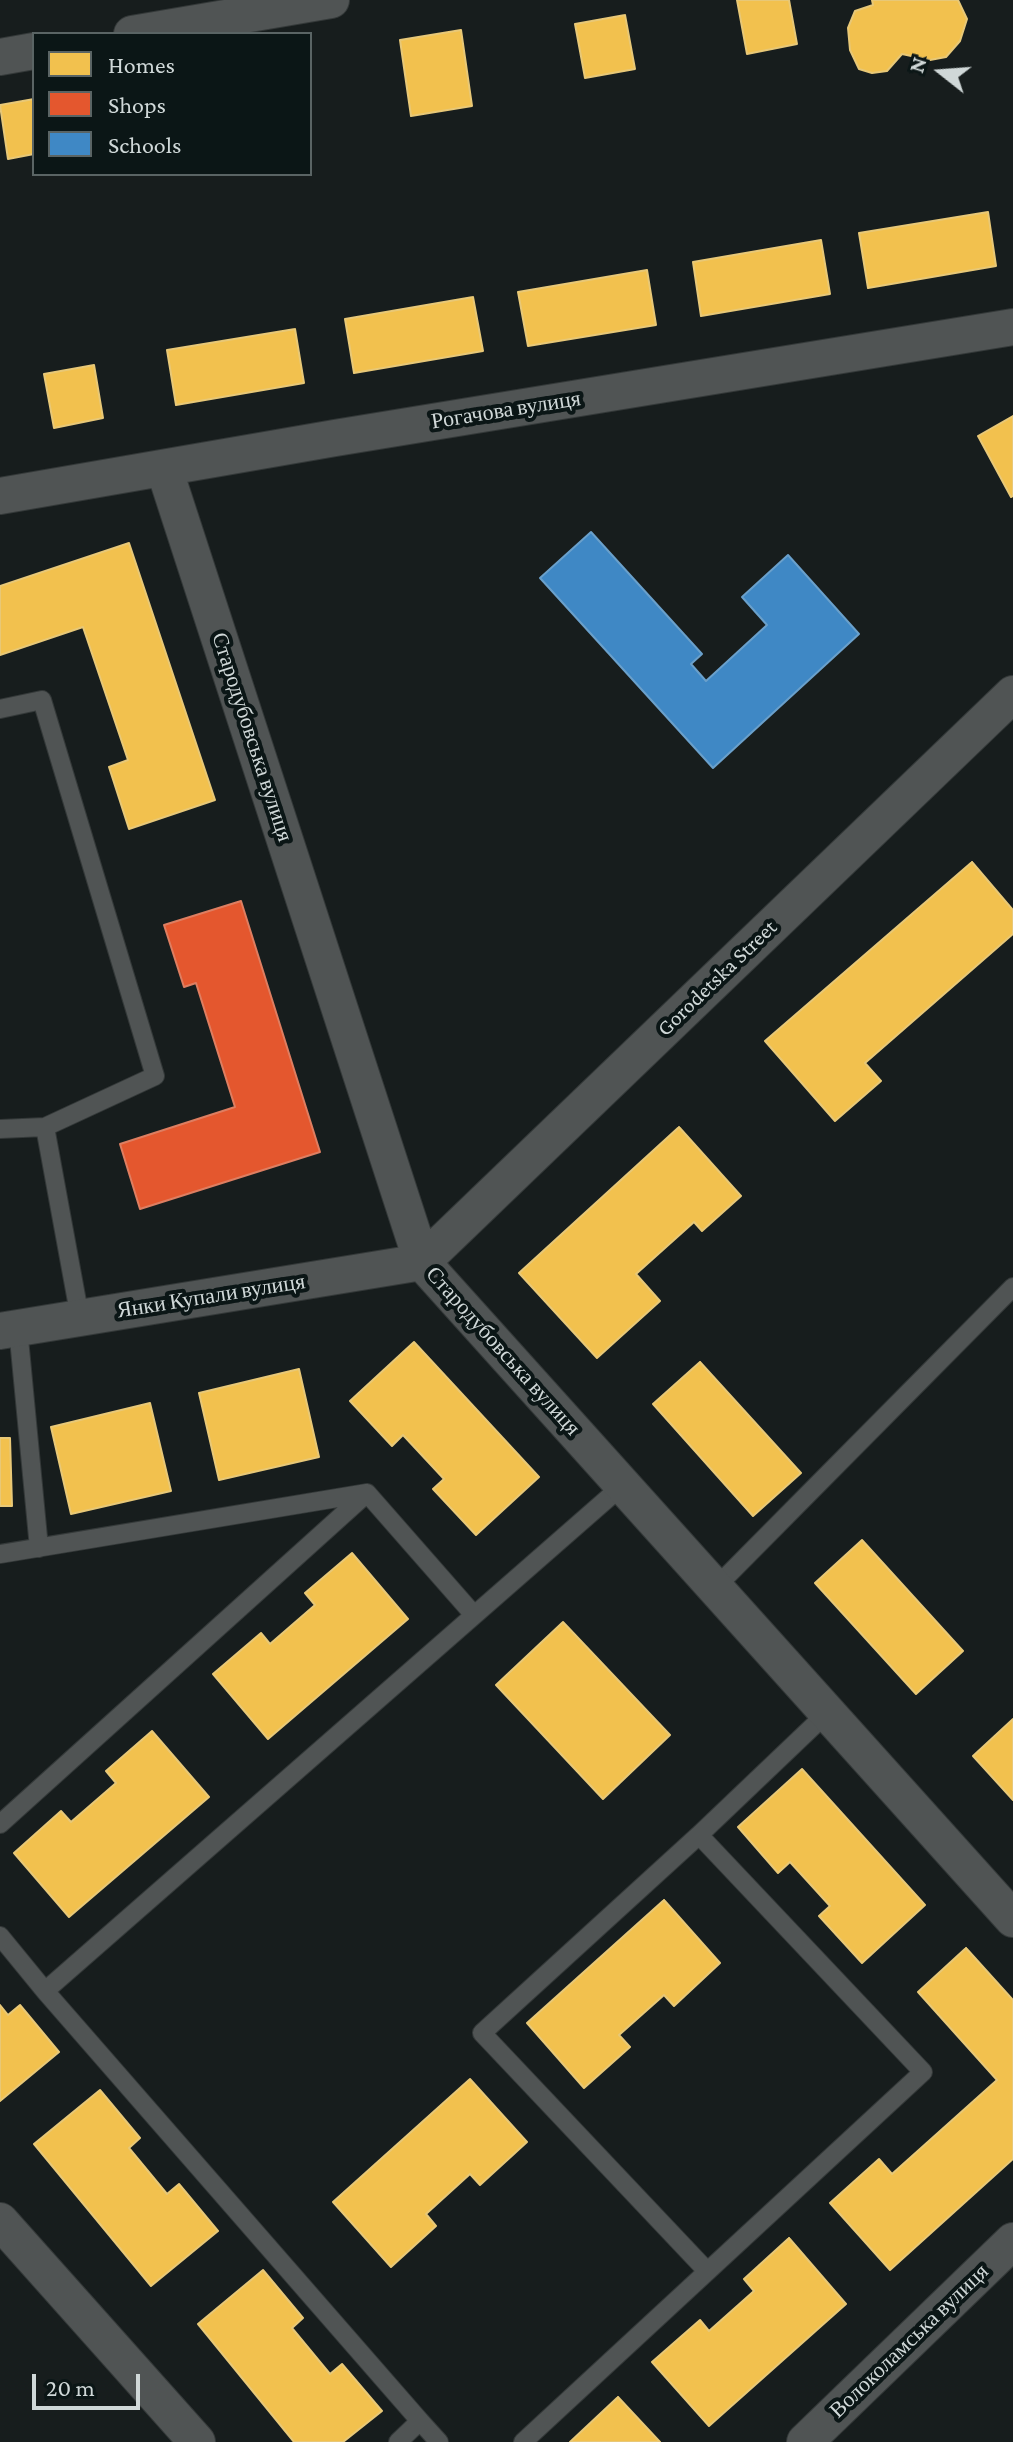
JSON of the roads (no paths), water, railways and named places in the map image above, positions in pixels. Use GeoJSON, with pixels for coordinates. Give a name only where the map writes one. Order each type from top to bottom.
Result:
{"type":"FeatureCollection","features":[{"type":"Feature","properties":{"kind":"street"},"geometry":{"type":"LineString","coordinates":[[144,32],[331,0]]}},
{"type":"Feature","properties":{"kind":"street"},"geometry":{"type":"LineString","coordinates":[[0,57],[32,51]]}},
{"type":"Feature","properties":{"kind":"street","name":"Рогачова вулиця"},"geometry":{"type":"LineString","coordinates":[[0,496],[1013,327]]}},
{"type":"Feature","properties":{"kind":"street","name":"Стародубовська вулиця"},"geometry":{"type":"LineString","coordinates":[[164,468],[422,1262],[1013,1919]]}},
{"type":"Feature","properties":{"kind":"street","name":"Gorodetska Street"},"geometry":{"type":"LineString","coordinates":[[422,1262],[1013,694]]}},
{"type":"Feature","properties":{"kind":"street","name":"Янки Купали вулиця"},"geometry":{"type":"LineString","coordinates":[[9,1330],[422,1262]]}},
{"type":"Feature","properties":{"kind":"street"},"geometry":{"type":"LineString","coordinates":[[0,2221],[197,2442]]}},
{"type":"Feature","properties":{"kind":"street","name":"Волоколамська вулиця"},"geometry":{"type":"LineString","coordinates":[[805,2442],[1013,2241]]}},
{"type":"Feature","properties":{"kind":"lane"},"geometry":{"type":"LineString","coordinates":[[0,709],[42,700],[155,1076],[45,1127],[0,1129]]}},
{"type":"Feature","properties":{"kind":"lane"},"geometry":{"type":"LineString","coordinates":[[45,1127],[80,1318]]}},
{"type":"Feature","properties":{"kind":"lane"},"geometry":{"type":"LineString","coordinates":[[716,1587],[1013,1287]]}},
{"type":"Feature","properties":{"kind":"lane"},"geometry":{"type":"LineString","coordinates":[[9,1330],[39,1548]]}},
{"type":"Feature","properties":{"kind":"lane"},"geometry":{"type":"LineString","coordinates":[[45,1991],[623,1485]]}},
{"type":"Feature","properties":{"kind":"lane"},"geometry":{"type":"LineString","coordinates":[[367,1493],[474,1615]]}},
{"type":"Feature","properties":{"kind":"lane"},"geometry":{"type":"LineString","coordinates":[[0,1554],[367,1493]]}},
{"type":"Feature","properties":{"kind":"lane"},"geometry":{"type":"LineString","coordinates":[[0,1824],[367,1493]]}},
{"type":"Feature","properties":{"kind":"lane"},"geometry":{"type":"LineString","coordinates":[[707,2271],[482,2033],[699,1835],[828,1712]]}},
{"type":"Feature","properties":{"kind":"lane"},"geometry":{"type":"LineString","coordinates":[[523,2442],[923,2072],[699,1835]]}},
{"type":"Feature","properties":{"kind":"lane"},"geometry":{"type":"LineString","coordinates":[[0,1936],[439,2442]]}},
{"type":"Feature","properties":{"kind":"lane"},"geometry":{"type":"LineString","coordinates":[[398,2442],[420,2421]]}}]}
